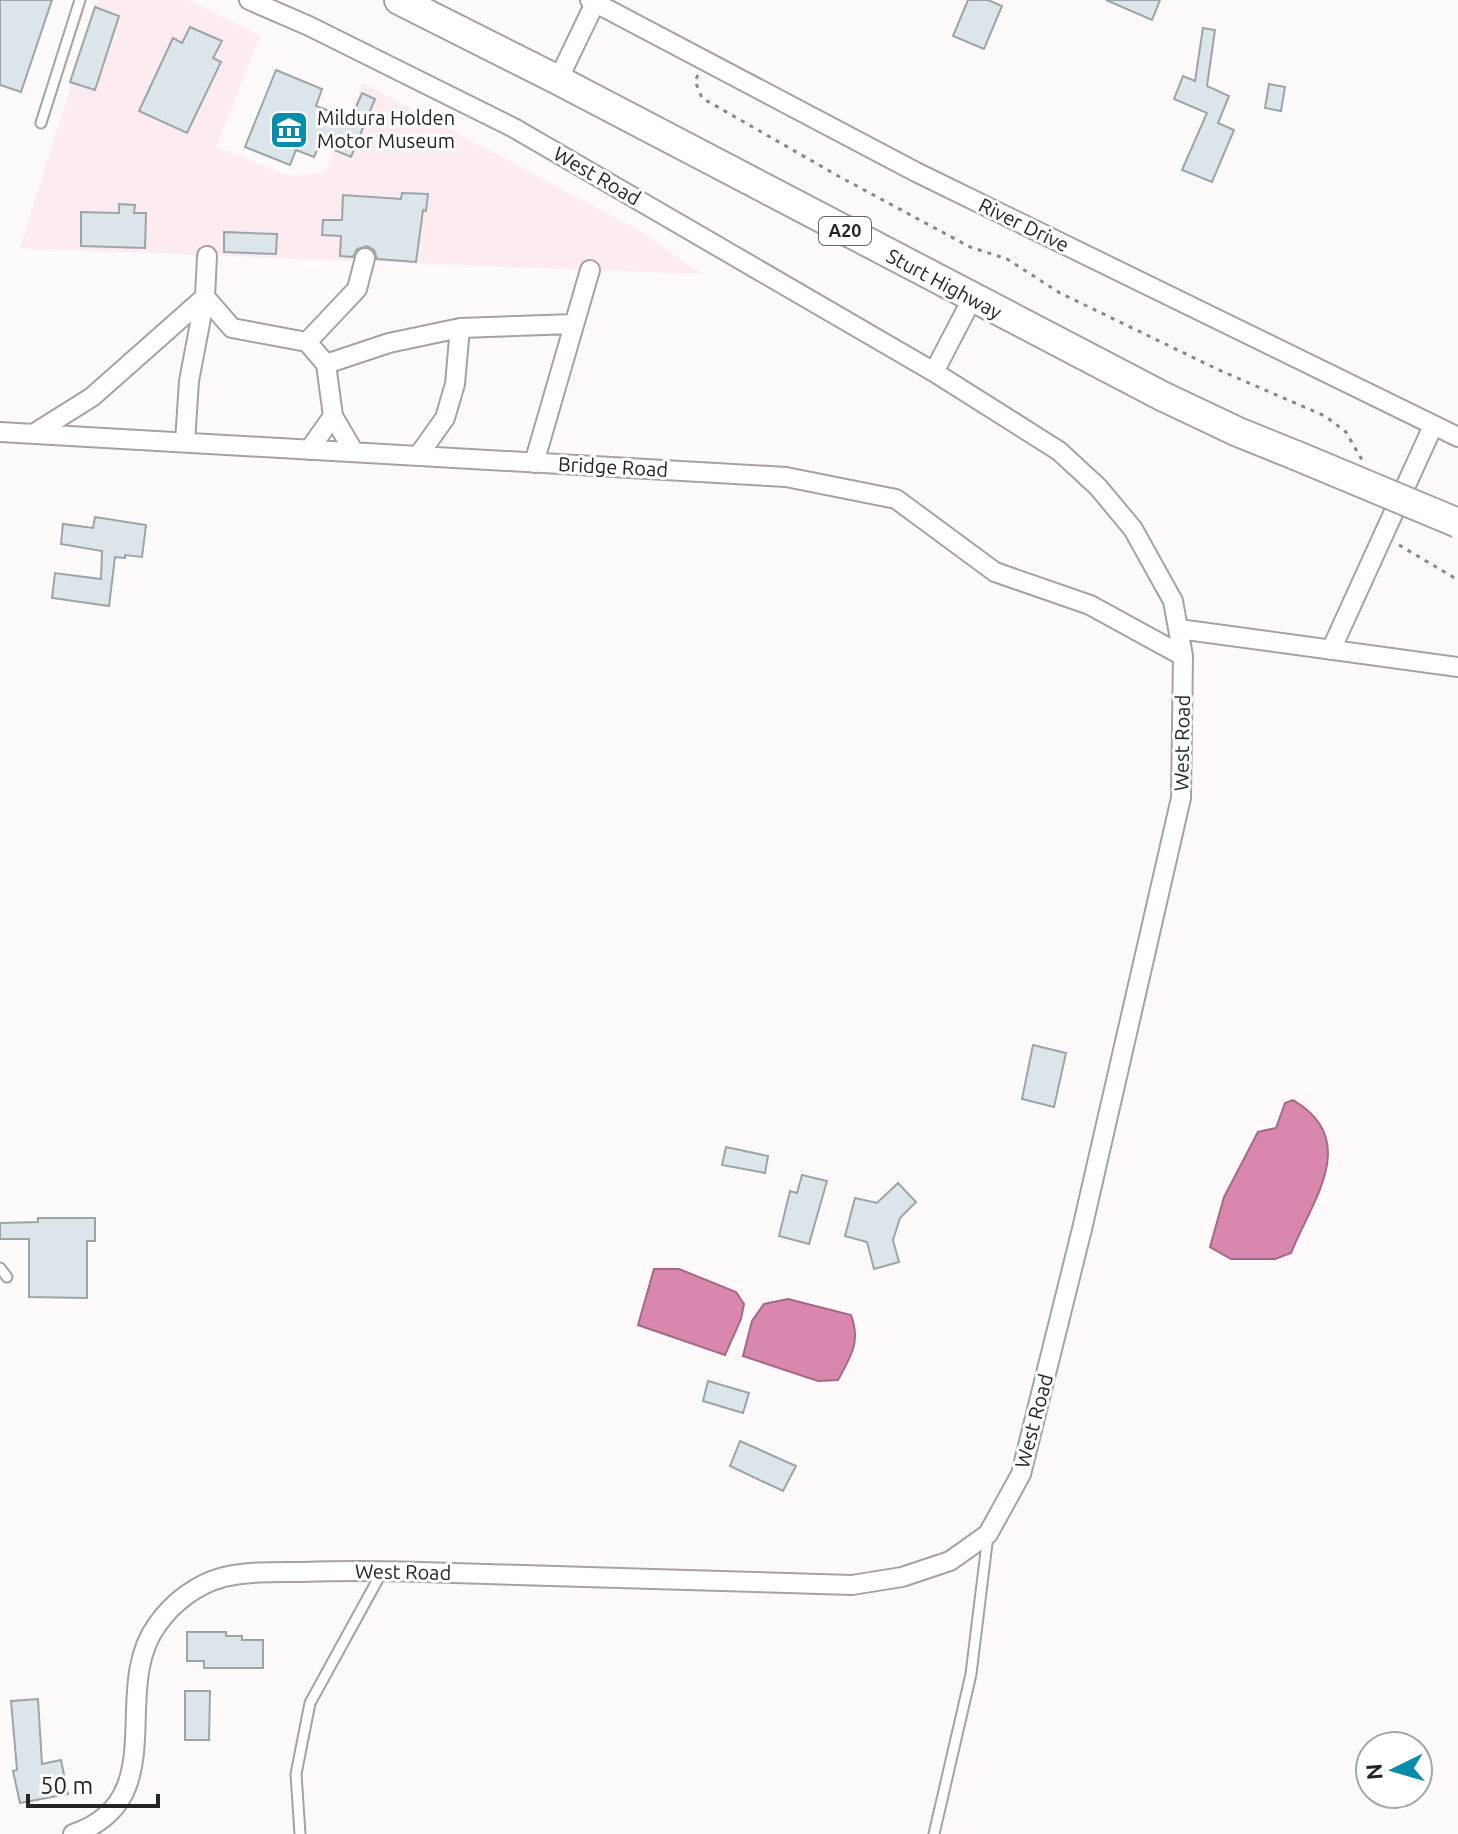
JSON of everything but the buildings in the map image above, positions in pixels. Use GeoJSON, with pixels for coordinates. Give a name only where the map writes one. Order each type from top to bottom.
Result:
{"type":"FeatureCollection","features":[{"type":"Feature","properties":{"kind":"highway","name":"Sturt Highway"},"geometry":{"type":"LineString","coordinates":[[399,0],[1162,396],[1238,432],[1458,523]]}},
{"type":"Feature","properties":{"kind":"street","name":"West Road"},"geometry":{"type":"LineString","coordinates":[[73,1834],[91,1828],[110,1811],[123,1795],[133,1770],[137,1745],[136,1678],[144,1648],[156,1626],[173,1605],[199,1586],[223,1577],[251,1573],[383,1570],[852,1585],[902,1577],[950,1561],[988,1534],[1021,1474],[1082,1229],[1181,798],[1183,656],[1173,601],[1133,529],[1098,487],[1059,451],[934,372],[514,128],[309,26],[249,0]]}},
{"type":"Feature","properties":{"kind":"street","name":"River Drive"},"geometry":{"type":"LineString","coordinates":[[558,80],[592,1],[916,172],[1458,437]]}},
{"type":"Feature","properties":{"kind":"street"},"geometry":{"type":"LineString","coordinates":[[185,442],[189,381],[205,297],[207,256]]}},
{"type":"Feature","properties":{"kind":"street"},"geometry":{"type":"LineString","coordinates":[[307,342],[357,289],[365,258]]}},
{"type":"Feature","properties":{"kind":"street"},"geometry":{"type":"LineString","coordinates":[[534,463],[590,270]]}},
{"type":"Feature","properties":{"kind":"street"},"geometry":{"type":"LineString","coordinates":[[205,297],[232,328],[307,342],[326,364],[333,416],[354,452]]}},
{"type":"Feature","properties":{"kind":"street"},"geometry":{"type":"LineString","coordinates":[[33,434],[92,397],[205,297]]}},
{"type":"Feature","properties":{"kind":"street"},"geometry":{"type":"LineString","coordinates":[[934,372],[972,299]]}},
{"type":"Feature","properties":{"kind":"street"},"geometry":{"type":"LineString","coordinates":[[326,364],[389,343],[460,328],[574,324]]}},
{"type":"Feature","properties":{"kind":"street"},"geometry":{"type":"LineString","coordinates":[[418,456],[445,418],[455,384],[460,328]]}},
{"type":"Feature","properties":{"kind":"street"},"geometry":{"type":"LineString","coordinates":[[309,450],[333,416]]}},
{"type":"Feature","properties":{"kind":"street"},"geometry":{"type":"LineString","coordinates":[[1331,650],[1433,426]]}},
{"type":"Feature","properties":{"kind":"street","name":"Bridge Road"},"geometry":{"type":"LineString","coordinates":[[0,432],[786,477],[896,499],[995,572],[1090,605],[1183,656]]}},
{"type":"Feature","properties":{"kind":"street"},"geometry":{"type":"LineString","coordinates":[[1179,629],[1458,667]]}},
{"type":"Feature","properties":{"kind":"lane"},"geometry":{"type":"LineString","coordinates":[[41,123],[78,0]]}},
{"type":"Feature","properties":{"kind":"lane"},"geometry":{"type":"LineString","coordinates":[[0,1268],[7,1277]]}},
{"type":"Feature","properties":{"kind":"lane"},"geometry":{"type":"LineString","coordinates":[[934,1834],[971,1674],[988,1534]]}},
{"type":"Feature","properties":{"kind":"lane"},"geometry":{"type":"LineString","coordinates":[[300,1834],[296,1774],[310,1703],[383,1570]]}},
{"type":"Feature","properties":{"kind":"path"},"geometry":{"type":"LineString","coordinates":[[705,61],[695,81],[702,98],[970,247],[1007,259],[1060,293],[1219,370],[1325,416],[1346,432],[1361,454],[1364,466]]}},
{"type":"Feature","properties":{"kind":"path"},"geometry":{"type":"LineString","coordinates":[[1385,533],[1402,547],[1458,580]]}},
{"type":"Feature","properties":{"kind":"shaded area"},"geometry":{"type":"Polygon","coordinates":[[[98,0],[189,0],[260,36],[216,147],[289,176],[325,173],[363,83],[640,231],[701,274],[20,248],[98,0]]]}},
{"type":"Feature","properties":{"kind":"shaded area"},"geometry":{"type":"Polygon","coordinates":[[[1293,1100],[1314,1116],[1325,1134],[1328,1153],[1319,1193],[1291,1253],[1275,1259],[1231,1259],[1210,1247],[1224,1197],[1258,1132],[1276,1128],[1285,1103],[1293,1100]]]}},
{"type":"Feature","properties":{"kind":"shaded area"},"geometry":{"type":"Polygon","coordinates":[[[654,1269],[679,1269],[736,1292],[744,1304],[741,1319],[725,1355],[638,1325],[654,1269]]]}},
{"type":"Feature","properties":{"kind":"shaded area"},"geometry":{"type":"Polygon","coordinates":[[[788,1299],[851,1315],[855,1341],[838,1380],[818,1381],[743,1356],[752,1321],[764,1304],[788,1299]]]}},
{"type":"Feature","properties":{"kind":"place","name":"Mildura Holden Motor Museum"},"geometry":{"type":"Point","coordinates":[289,130]}}]}
